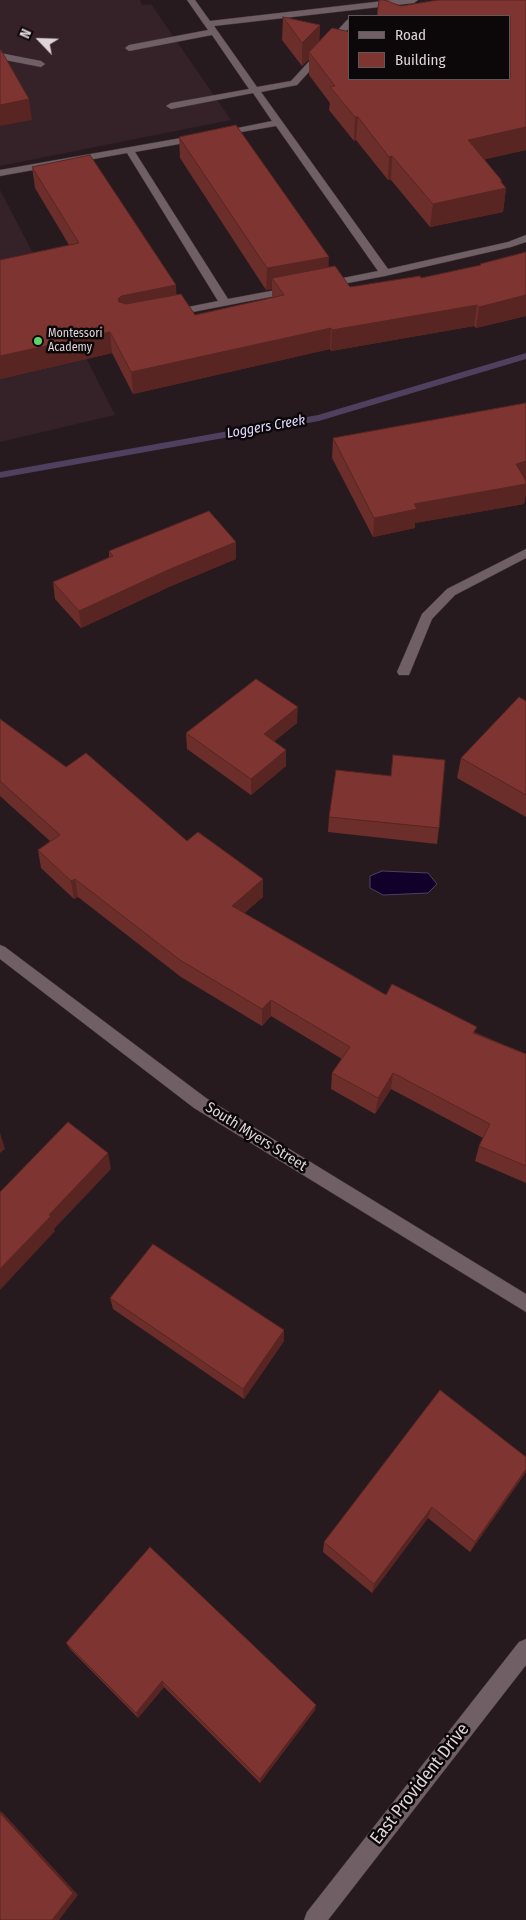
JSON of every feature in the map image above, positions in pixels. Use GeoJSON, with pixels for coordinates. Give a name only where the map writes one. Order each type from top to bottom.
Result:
{"type":"FeatureCollection","features":[{"type":"Feature","properties":{"kind":"street"},"geometry":{"type":"LineString","coordinates":[[191,0],[386,273]]}},
{"type":"Feature","properties":{"kind":"street"},"geometry":{"type":"LineString","coordinates":[[129,48],[211,28],[365,5],[414,0]]}},
{"type":"Feature","properties":{"kind":"street"},"geometry":{"type":"LineString","coordinates":[[356,15],[365,5]]}},
{"type":"Feature","properties":{"kind":"street"},"geometry":{"type":"LineString","coordinates":[[170,106],[294,83],[348,24]]}},
{"type":"Feature","properties":{"kind":"street"},"geometry":{"type":"LineString","coordinates":[[0,56],[40,64]]}},
{"type":"Feature","properties":{"kind":"street"},"geometry":{"type":"LineString","coordinates":[[0,173],[278,123]]}},
{"type":"Feature","properties":{"kind":"street"},"geometry":{"type":"LineString","coordinates":[[130,151],[225,303]]}},
{"type":"Feature","properties":{"kind":"street"},"geometry":{"type":"LineString","coordinates":[[319,285],[386,273],[511,244],[526,238]]}},
{"type":"Feature","properties":{"kind":"street"},"geometry":{"type":"LineString","coordinates":[[166,314],[300,289]]}},
{"type":"Feature","properties":{"kind":"street"},"geometry":{"type":"LineString","coordinates":[[404,672],[426,617],[451,592],[526,553]]}},
{"type":"Feature","properties":{"kind":"street","name":"South Myers Street"},"geometry":{"type":"LineString","coordinates":[[0,951],[200,1103],[526,1304]]}},
{"type":"Feature","properties":{"kind":"street","name":"East Provident Drive"},"geometry":{"type":"LineString","coordinates":[[314,1920],[526,1649]]}},
{"type":"Feature","properties":{"kind":"shaded area"},"geometry":{"type":"Polygon","coordinates":[[[0,0],[140,0],[142,5],[151,4],[231,120],[0,166],[0,0]]]}},
{"type":"Feature","properties":{"kind":"shaded area","name":"Montessori Academy"},"geometry":{"type":"Polygon","coordinates":[[[0,190],[36,259],[115,415],[0,442],[0,190]]]}},
{"type":"Feature","properties":{"kind":"shaded area"},"geometry":{"type":"Polygon","coordinates":[[[382,871],[428,873],[437,884],[428,893],[383,895],[370,888],[370,876],[382,871]]]}},
{"type":"Feature","properties":{"kind":"building"},"geometry":{"type":"Polygon","coordinates":[[[379,0],[401,6],[438,0],[526,0],[526,127],[468,140],[506,188],[433,204],[392,156],[389,157],[358,117],[355,117],[330,87],[335,86],[309,52],[332,28],[348,32],[348,80],[511,80],[511,15],[377,15],[379,0]]]}},
{"type":"Feature","properties":{"kind":"building"},"geometry":{"type":"Polygon","coordinates":[[[283,17],[320,25],[302,43],[283,17]]]}},
{"type":"Feature","properties":{"kind":"building"},"geometry":{"type":"Polygon","coordinates":[[[1,50],[29,99],[0,105],[1,50]]]}},
{"type":"Feature","properties":{"kind":"building"},"geometry":{"type":"Polygon","coordinates":[[[236,125],[329,257],[267,268],[179,137],[236,125]]]}},
{"type":"Feature","properties":{"kind":"building"},"geometry":{"type":"Polygon","coordinates":[[[90,155],[176,285],[121,296],[118,299],[119,302],[126,304],[181,294],[195,315],[284,295],[272,278],[335,266],[350,287],[420,276],[421,278],[481,265],[526,252],[526,295],[479,307],[477,305],[332,330],[331,328],[131,372],[110,332],[0,356],[0,260],[79,243],[32,167],[90,155]]]}},
{"type":"Feature","properties":{"kind":"building"},"geometry":{"type":"Polygon","coordinates":[[[526,403],[526,461],[516,464],[526,484],[414,504],[417,509],[374,518],[333,438],[526,403]]]}},
{"type":"Feature","properties":{"kind":"building"},"geometry":{"type":"Polygon","coordinates":[[[209,511],[236,542],[170,569],[79,611],[53,582],[113,556],[109,551],[209,511]]]}},
{"type":"Feature","properties":{"kind":"building"},"geometry":{"type":"Polygon","coordinates":[[[256,679],[298,707],[264,734],[286,750],[251,779],[186,733],[256,679]]]}},
{"type":"Feature","properties":{"kind":"building"},"geometry":{"type":"Polygon","coordinates":[[[519,697],[526,701],[526,795],[461,758],[519,697]]]}},
{"type":"Feature","properties":{"kind":"building"},"geometry":{"type":"Polygon","coordinates":[[[0,719],[66,767],[86,753],[187,841],[198,832],[263,879],[232,906],[386,995],[392,984],[477,1027],[473,1033],[526,1054],[526,1166],[479,1146],[490,1124],[393,1073],[378,1098],[332,1073],[350,1047],[271,1000],[262,1009],[180,960],[75,879],[71,881],[38,850],[60,835],[0,781],[0,719]]]}},
{"type":"Feature","properties":{"kind":"building"},"geometry":{"type":"Polygon","coordinates":[[[393,755],[445,760],[439,828],[329,817],[336,770],[391,776],[393,755]]]}},
{"type":"Feature","properties":{"kind":"building"},"geometry":{"type":"Polygon","coordinates":[[[68,1122],[108,1153],[0,1269],[0,1192],[68,1122]]]}},
{"type":"Feature","properties":{"kind":"building"},"geometry":{"type":"Polygon","coordinates":[[[153,1244],[284,1330],[243,1389],[110,1298],[153,1244]]]}},
{"type":"Feature","properties":{"kind":"building"},"geometry":{"type":"Polygon","coordinates":[[[440,1390],[526,1457],[526,1469],[475,1542],[432,1507],[374,1584],[324,1542],[440,1390]]]}},
{"type":"Feature","properties":{"kind":"building"},"geometry":{"type":"Polygon","coordinates":[[[150,1547],[316,1705],[260,1779],[162,1681],[136,1713],[66,1643],[150,1547]]]}},
{"type":"Feature","properties":{"kind":"building"},"geometry":{"type":"Polygon","coordinates":[[[0,1813],[73,1893],[52,1920],[0,1920],[0,1813]]]}},
{"type":"Feature","properties":{"kind":"waterway","name":"Loggers Creek"},"geometry":{"type":"LineString","coordinates":[[0,475],[319,418],[526,356]]}},
{"type":"Feature","properties":{"kind":"place","name":"Montessori Academy"},"geometry":{"type":"Point","coordinates":[38,341]}}]}
